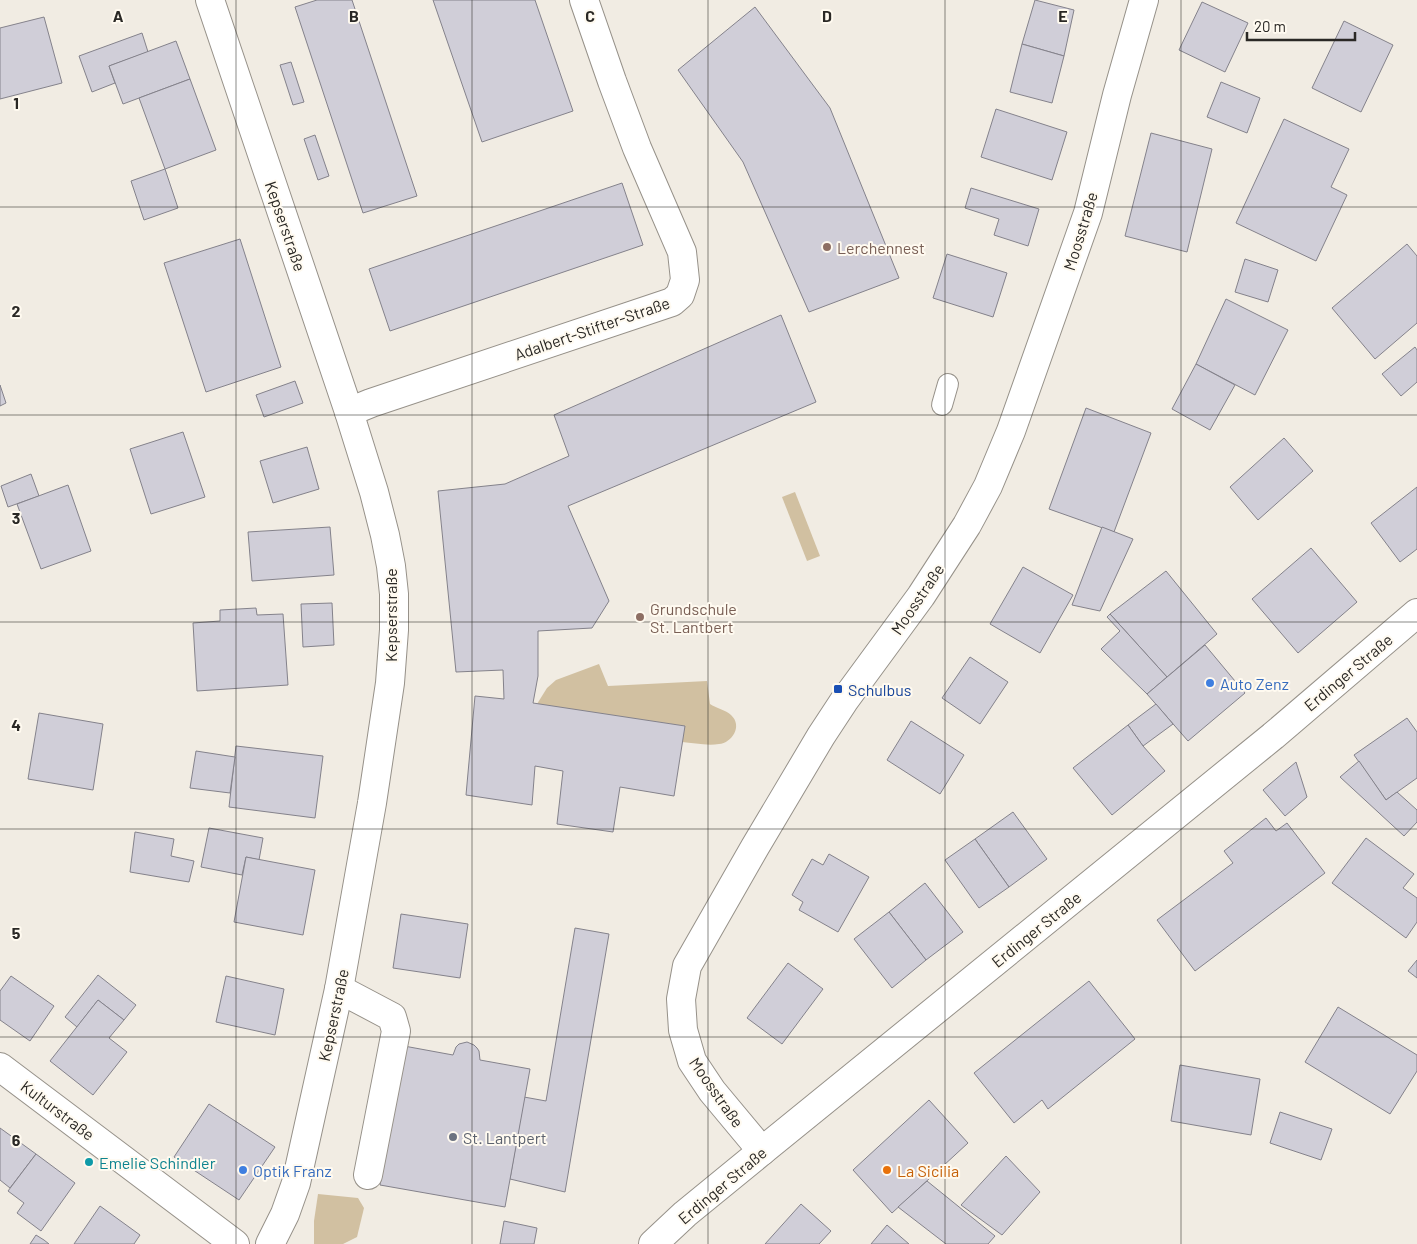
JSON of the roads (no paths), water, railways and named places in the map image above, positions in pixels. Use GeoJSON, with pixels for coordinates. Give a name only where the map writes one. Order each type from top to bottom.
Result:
{"type":"FeatureCollection","features":[{"type":"Feature","properties":{"kind":"street","name":"Kepserstraße"},"geometry":{"type":"LineString","coordinates":[[210,0],[349,412],[374,492],[385,535],[394,594],[394,630],[390,683],[372,803],[339,989],[296,1183],[285,1214],[270,1244]]}},
{"type":"Feature","properties":{"kind":"street","name":"Adalbert-Stifter-Straße"},"geometry":{"type":"LineString","coordinates":[[349,412],[672,302],[680,296],[685,280],[682,252],[614,89],[584,0]]}},
{"type":"Feature","properties":{"kind":"street","name":"Moosstraße"},"geometry":{"type":"LineString","coordinates":[[762,1151],[712,1091],[692,1061],[683,1030],[681,999],[687,966],[821,736],[844,701],[921,596],[967,525],[988,486],[1011,431],[1088,213],[1117,95],[1144,0]]}},
{"type":"Feature","properties":{"kind":"street","name":"Erdinger Straße"},"geometry":{"type":"LineString","coordinates":[[653,1244],[685,1214],[1258,748],[1417,613]]}},
{"type":"Feature","properties":{"kind":"street"},"geometry":{"type":"LineString","coordinates":[[339,989],[392,1017],[396,1031],[368,1175]]}},
{"type":"Feature","properties":{"kind":"street","name":"Kulturstraße"},"geometry":{"type":"LineString","coordinates":[[0,1067],[235,1244]]}},
{"type":"Feature","properties":{"kind":"lane"},"geometry":{"type":"LineString","coordinates":[[942,405],[948,384]]}},
{"type":"Feature","properties":{"kind":"place","name":"Lerchennest"},"geometry":{"type":"Point","coordinates":[827,247]}},
{"type":"Feature","properties":{"kind":"place","name":"Grundschule St. Lantbert"},"geometry":{"type":"Point","coordinates":[640,617]}},
{"type":"Feature","properties":{"kind":"place","name":"Auto Zenz"},"geometry":{"type":"Point","coordinates":[1210,683]}},
{"type":"Feature","properties":{"kind":"place","name":"Schulbus"},"geometry":{"type":"Point","coordinates":[838,689]}},
{"type":"Feature","properties":{"kind":"place","name":"St. Lantpert"},"geometry":{"type":"Point","coordinates":[453,1137]}},
{"type":"Feature","properties":{"kind":"place","name":"Emelie Schindler"},"geometry":{"type":"Point","coordinates":[89,1162]}},
{"type":"Feature","properties":{"kind":"place","name":"Optik Franz"},"geometry":{"type":"Point","coordinates":[243,1170]}},
{"type":"Feature","properties":{"kind":"place","name":"La Sicilia"},"geometry":{"type":"Point","coordinates":[887,1170]}}]}
